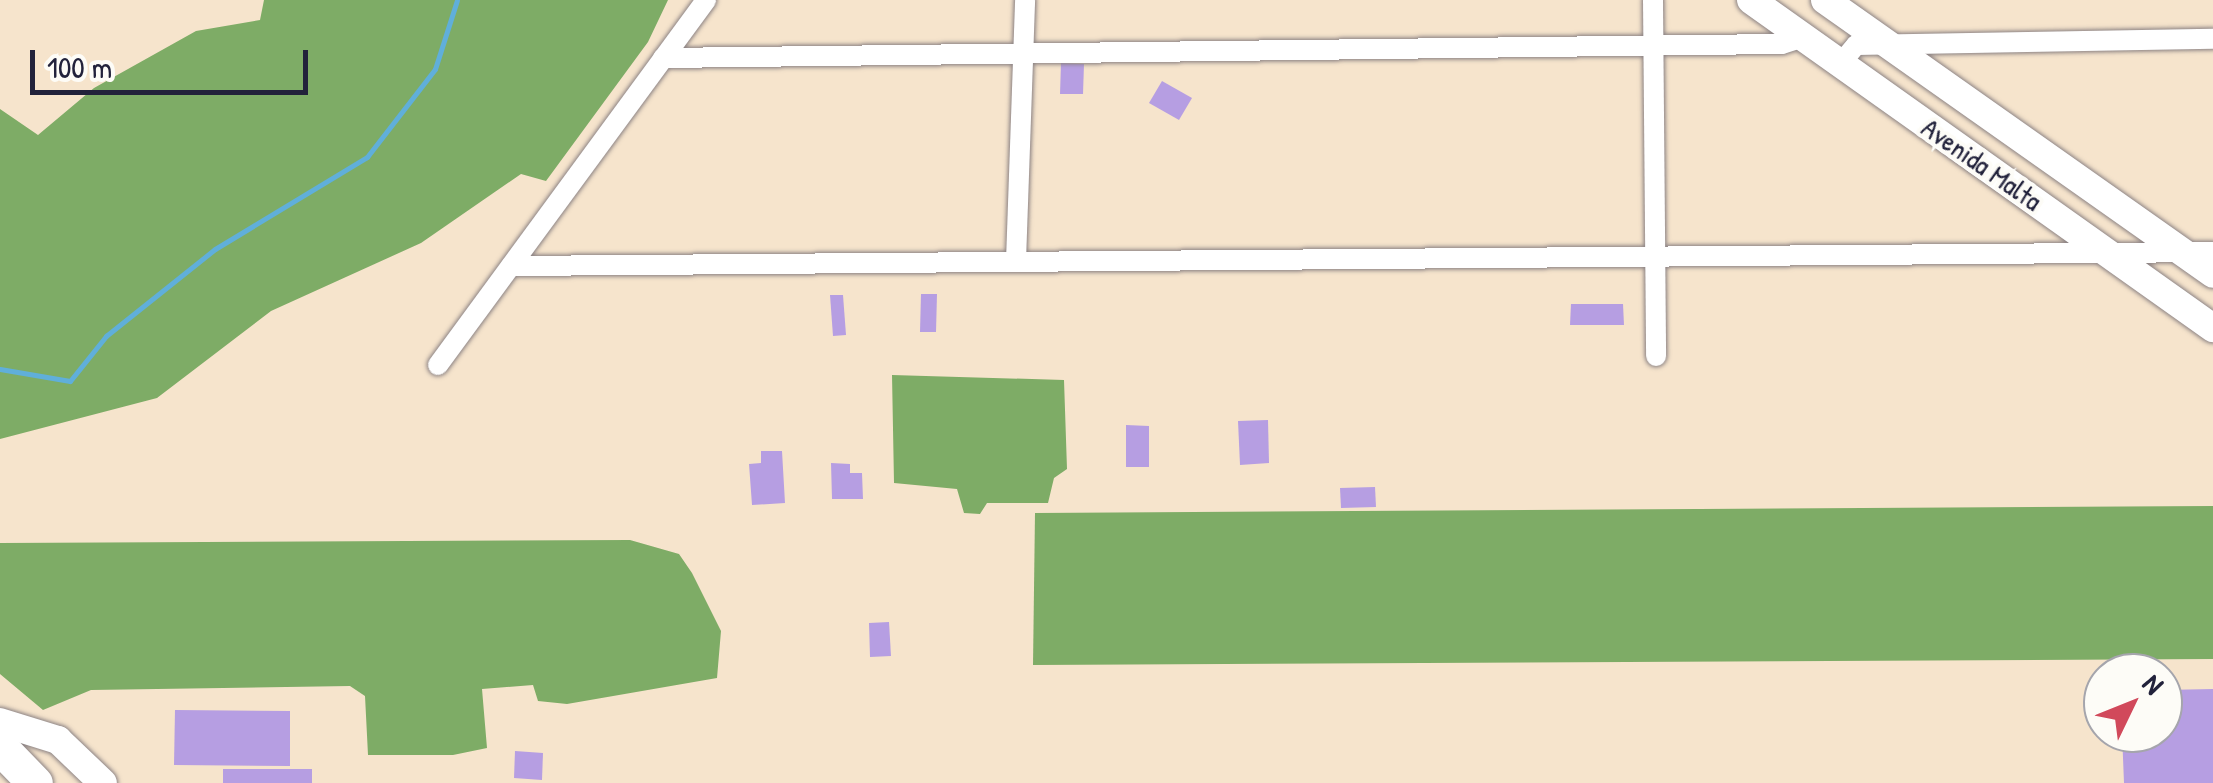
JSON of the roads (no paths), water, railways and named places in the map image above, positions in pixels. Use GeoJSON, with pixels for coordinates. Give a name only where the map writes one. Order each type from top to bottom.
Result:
{"type":"FeatureCollection","features":[{"type":"Feature","properties":{"kind":"highway"},"geometry":{"type":"LineString","coordinates":[[0,748],[35,783]]}},
{"type":"Feature","properties":{"kind":"street"},"geometry":{"type":"LineString","coordinates":[[438,365],[706,0]]}},
{"type":"Feature","properties":{"kind":"street"},"geometry":{"type":"LineString","coordinates":[[1016,260],[1025,0]]}},
{"type":"Feature","properties":{"kind":"street"},"geometry":{"type":"LineString","coordinates":[[1653,0],[1656,356]]}},
{"type":"Feature","properties":{"kind":"street","name":"Avenida Malta"},"geometry":{"type":"LineString","coordinates":[[1751,0],[2213,328]]}},
{"type":"Feature","properties":{"kind":"street","name":"Avenida Malta"},"geometry":{"type":"LineString","coordinates":[[1825,0],[2213,274]]}},
{"type":"Feature","properties":{"kind":"street"},"geometry":{"type":"LineString","coordinates":[[663,58],[1782,44],[1804,37]]}},
{"type":"Feature","properties":{"kind":"street"},"geometry":{"type":"LineString","coordinates":[[1840,63],[1856,44],[2213,39]]}},
{"type":"Feature","properties":{"kind":"street"},"geometry":{"type":"LineString","coordinates":[[511,266],[2213,252]]}},
{"type":"Feature","properties":{"kind":"street"},"geometry":{"type":"LineString","coordinates":[[0,722],[58,740],[103,783]]}},
{"type":"Feature","properties":{"kind":"waterway"},"geometry":{"type":"LineString","coordinates":[[0,369],[70,381],[106,336],[215,249],[367,157],[435,69],[457,0]]}}]}
